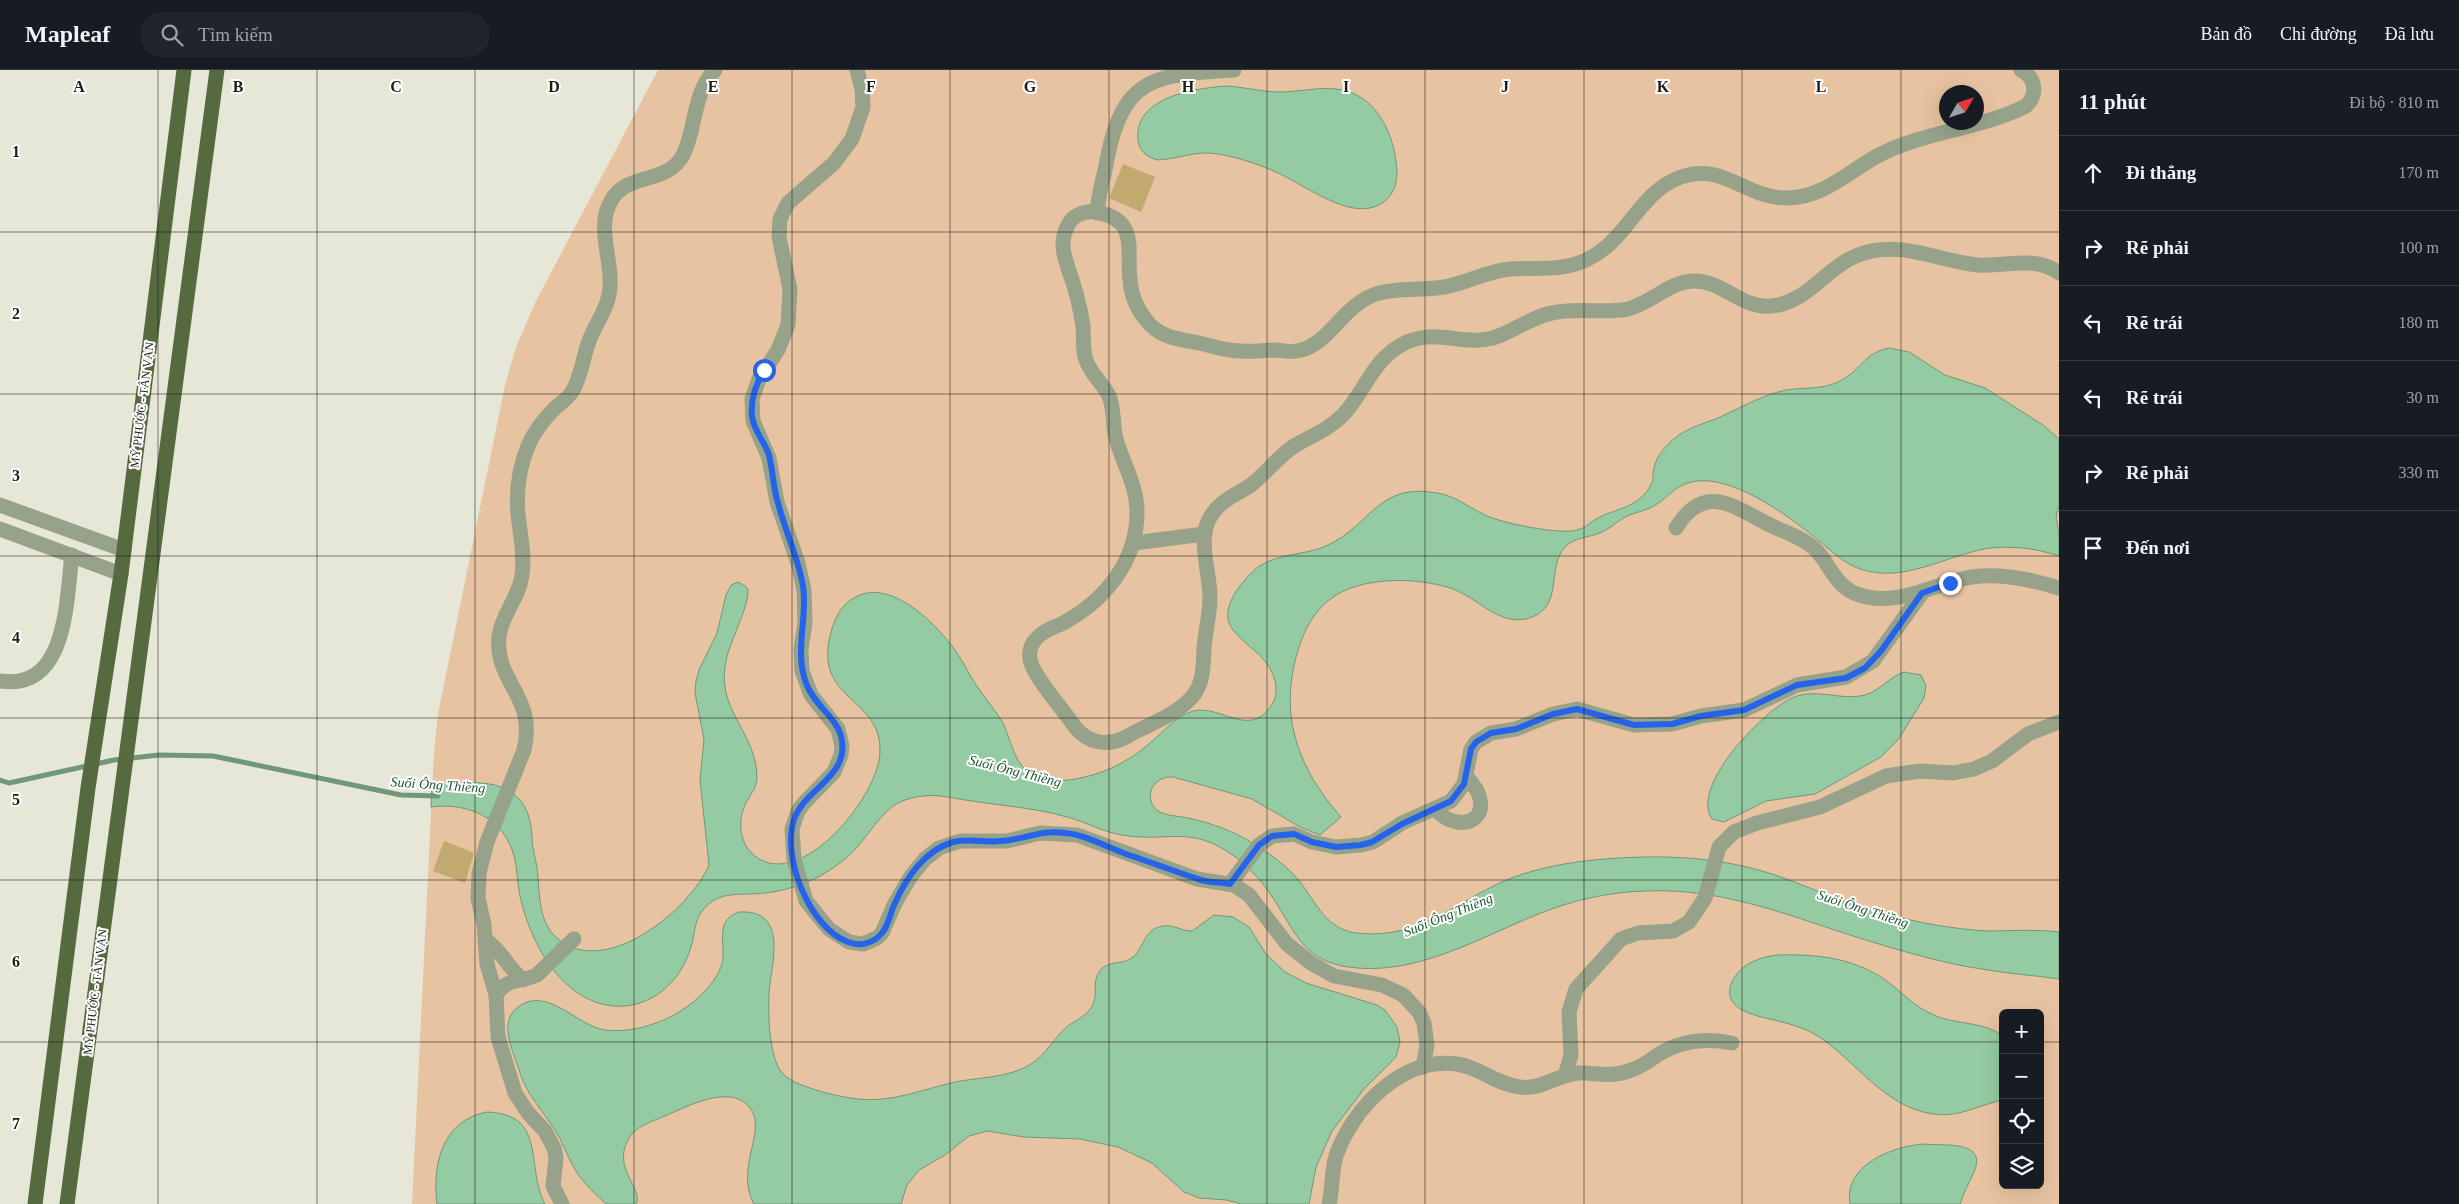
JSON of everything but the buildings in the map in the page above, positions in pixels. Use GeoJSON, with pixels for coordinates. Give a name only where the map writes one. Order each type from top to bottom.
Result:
{"type":"FeatureCollection","features":[{"type":"Feature","properties":{"kind":"main road","name":"MỸ PHƯỚC - TÂN VẠN"},"geometry":{"type":"LineString","coordinates":[[35,1204],[88,788],[121,574],[184,70]]}},
{"type":"Feature","properties":{"kind":"main road","name":"MỸ PHƯỚC - TÂN VẠN"},"geometry":{"type":"LineString","coordinates":[[67,1204],[217,70]]}},
{"type":"Feature","properties":{"kind":"street"},"geometry":{"type":"LineString","coordinates":[[562,1204],[553,1186],[556,1158],[550,1139],[521,1104],[511,1083],[498,1037],[496,994],[487,964],[486,940],[478,885],[482,857],[524,750],[527,723],[520,698],[503,669],[498,646],[502,623],[517,593],[522,576],[523,552],[518,489],[524,458],[536,430],[572,391],[589,340],[608,299],[611,274],[605,223],[610,202],[614,195],[628,184],[658,176],[678,162],[688,140],[701,92],[715,70]]}},
{"type":"Feature","properties":{"kind":"street"},"geometry":{"type":"LineString","coordinates":[[857,70],[862,89],[863,107],[852,139],[834,163],[788,203],[780,219],[779,237],[790,289],[789,316],[778,350],[759,379],[752,399],[753,422],[770,458],[777,502],[801,573],[805,606],[801,649],[802,671],[811,695],[838,729],[842,746],[841,756],[834,772],[804,802],[794,820],[791,839],[794,858],[801,889],[813,911],[829,929],[843,940],[856,944],[871,942],[882,933],[902,888],[925,858],[939,848],[960,841],[996,842],[1040,833],[1065,832],[1094,840],[1196,879],[1230,884],[1249,895],[1286,944],[1311,963],[1334,976],[1393,988],[1412,1003],[1419,1012],[1426,1034],[1427,1045],[1423,1067]]}},
{"type":"Feature","properties":{"kind":"street"},"geometry":{"type":"LineString","coordinates":[[1097,213],[1100,186],[1111,136],[1119,115],[1133,96],[1153,80],[1168,75],[1234,70]]}},
{"type":"Feature","properties":{"kind":"street"},"geometry":{"type":"LineString","coordinates":[[2021,70],[2030,77],[2034,89],[2031,101],[2026,106],[1978,125],[1895,147],[1815,194],[1789,198],[1775,197],[1748,190],[1713,173],[1698,173],[1684,176],[1654,192],[1644,201],[1611,245],[1586,260],[1549,270],[1498,270],[1454,285],[1422,290],[1394,290],[1371,296],[1354,305],[1314,345],[1295,352],[1234,351],[1171,338],[1155,329],[1144,318],[1132,290],[1129,269],[1130,243],[1127,232],[1114,220],[1097,213],[1082,213],[1072,220],[1065,232],[1063,248],[1081,316],[1086,362],[1109,397],[1114,433],[1134,488],[1137,515],[1134,543],[1123,568],[1106,590],[1084,609],[1039,636],[1030,652],[1031,666],[1075,727],[1086,738],[1103,743],[1121,740],[1164,719],[1190,700],[1198,687],[1203,672],[1210,611],[1204,534],[1210,516],[1222,503],[1251,485],[1294,447],[1334,423],[1344,414],[1369,376],[1386,356],[1397,347],[1418,338],[1441,336],[1473,341],[1486,340],[1509,332],[1529,320],[1554,312],[1630,309],[1677,285],[1694,281],[1714,284],[1747,303],[1762,306],[1777,305],[1805,294],[1847,260],[1873,250],[1887,248],[1926,253],[1973,264],[2037,263],[2059,272]]}},
{"type":"Feature","properties":{"kind":"street"},"geometry":{"type":"LineString","coordinates":[[1676,528],[1681,520],[1695,508],[1713,502],[1732,504],[1807,542],[1822,556],[1837,580],[1851,592],[1867,596],[1888,598],[1922,593],[1962,579],[1988,576],[2059,588]]}},
{"type":"Feature","properties":{"kind":"street"},"geometry":{"type":"LineString","coordinates":[[0,505],[124,550]]}},
{"type":"Feature","properties":{"kind":"street"},"geometry":{"type":"LineString","coordinates":[[0,529],[121,574]]}},
{"type":"Feature","properties":{"kind":"street"},"geometry":{"type":"LineString","coordinates":[[1134,543],[1204,534]]}},
{"type":"Feature","properties":{"kind":"street"},"geometry":{"type":"LineString","coordinates":[[0,681],[13,682],[33,676],[53,657],[60,640],[72,555]]}},
{"type":"Feature","properties":{"kind":"street"},"geometry":{"type":"LineString","coordinates":[[1230,884],[1259,845],[1272,836],[1287,834],[1336,847],[1361,845],[1372,842],[1402,824],[1436,810],[1455,798],[1464,784],[1471,749],[1483,737],[1531,725],[1565,710],[1589,711],[1622,723],[1659,726],[1701,716],[1744,710],[1797,685],[1846,678],[1865,668],[1877,656],[1922,593]]}},
{"type":"Feature","properties":{"kind":"street"},"geometry":{"type":"LineString","coordinates":[[1566,1076],[1571,1055],[1569,1012],[1576,988],[1621,939],[1638,932],[1673,931],[1689,922],[1701,907],[1713,862],[1724,841],[1734,832],[1749,825],[1820,807],[1886,776],[1920,771],[1953,773],[1974,769],[1992,760],[2028,734],[2059,722]]}},
{"type":"Feature","properties":{"kind":"street"},"geometry":{"type":"LineString","coordinates":[[1436,810],[1451,820],[1467,821],[1478,817],[1481,812],[1482,802],[1476,789],[1466,776]]}},
{"type":"Feature","properties":{"kind":"street"},"geometry":{"type":"LineString","coordinates":[[496,994],[504,985],[515,980],[523,980],[538,975],[574,939]]}},
{"type":"Feature","properties":{"kind":"street"},"geometry":{"type":"LineString","coordinates":[[486,940],[499,951],[510,968],[523,980]]}},
{"type":"Feature","properties":{"kind":"street"},"geometry":{"type":"LineString","coordinates":[[1329,1204],[1335,1158],[1348,1128],[1380,1092],[1408,1073],[1423,1067],[1444,1063],[1466,1065],[1504,1083],[1521,1088],[1539,1086],[1578,1073],[1626,1073],[1685,1042],[1708,1040],[1732,1043]]}},
{"type":"Feature","properties":{"kind":"shaded area"},"geometry":{"type":"Polygon","coordinates":[[[658,70],[2059,70],[2059,1204],[412,1204],[434,752],[438,714],[505,385],[516,347],[536,301],[658,70]]]}},
{"type":"Feature","properties":{"kind":"water"},"geometry":{"type":"Polygon","coordinates":[[[1227,86],[1279,92],[1336,89],[1350,92],[1362,98],[1373,107],[1381,118],[1393,145],[1397,179],[1390,195],[1376,206],[1359,209],[1334,202],[1276,172],[1240,159],[1203,153],[1158,160],[1151,158],[1142,151],[1138,140],[1139,125],[1145,114],[1156,105],[1184,93],[1199,89],[1227,86]]]}},
{"type":"Feature","properties":{"kind":"water"},"geometry":{"type":"Polygon","coordinates":[[[1889,348],[1909,352],[1945,375],[1985,388],[2043,425],[2059,439],[2059,506],[2056,517],[2059,532],[2059,556],[2041,551],[2003,547],[1984,549],[1909,571],[1879,573],[1863,570],[1844,561],[1791,519],[1739,489],[1721,483],[1704,481],[1688,483],[1679,487],[1654,506],[1627,516],[1604,531],[1569,543],[1559,556],[1551,598],[1546,607],[1538,614],[1526,619],[1516,620],[1497,615],[1462,593],[1441,585],[1399,580],[1371,583],[1346,590],[1322,606],[1302,638],[1293,671],[1290,694],[1291,716],[1302,758],[1325,798],[1341,817],[1320,835],[1300,827],[1252,799],[1173,777],[1163,778],[1155,784],[1150,794],[1151,802],[1161,813],[1214,825],[1254,844],[1290,871],[1320,910],[1335,925],[1356,933],[1380,934],[1421,924],[1496,885],[1517,876],[1548,867],[1612,858],[1677,857],[1710,860],[1759,870],[1854,905],[1920,922],[1960,929],[1987,931],[2032,930],[2059,932],[2059,979],[1992,971],[1943,962],[1879,944],[1764,907],[1706,894],[1676,891],[1618,893],[1566,904],[1423,961],[1373,969],[1348,967],[1320,958],[1310,951],[1294,932],[1269,892],[1255,875],[1234,856],[1204,840],[1178,836],[1138,837],[1122,835],[1044,811],[930,796],[911,798],[892,807],[878,820],[849,855],[814,879],[779,891],[723,896],[716,899],[699,915],[686,960],[672,982],[652,998],[640,1003],[627,1006],[613,1006],[595,1002],[579,994],[565,983],[542,954],[527,921],[520,898],[514,856],[509,843],[493,822],[471,810],[445,806],[431,807],[432,784],[489,784],[510,792],[519,799],[529,817],[541,905],[546,923],[551,931],[557,938],[576,949],[598,951],[621,945],[644,934],[665,919],[699,883],[709,865],[700,780],[704,739],[695,693],[699,670],[717,633],[726,595],[731,585],[738,582],[747,588],[748,593],[727,657],[724,675],[726,691],[730,705],[750,746],[755,760],[757,776],[755,788],[742,812],[742,836],[754,856],[761,860],[780,864],[799,859],[819,847],[838,830],[855,810],[868,789],[877,769],[880,751],[877,733],[870,719],[838,685],[831,672],[828,655],[831,632],[837,617],[845,604],[854,598],[868,593],[883,593],[897,598],[926,617],[957,653],[1003,723],[1018,760],[1028,772],[1043,779],[1061,781],[1090,776],[1107,770],[1136,754],[1187,713],[1203,710],[1244,720],[1253,720],[1262,715],[1271,706],[1276,692],[1274,676],[1261,656],[1234,631],[1228,618],[1228,610],[1237,590],[1252,572],[1266,562],[1328,545],[1343,537],[1376,507],[1388,499],[1417,491],[1437,493],[1450,497],[1485,515],[1517,525],[1558,531],[1581,529],[1596,519],[1632,504],[1644,495],[1652,482],[1655,463],[1660,454],[1684,432],[1777,392],[1832,385],[1852,373],[1873,354],[1889,348]]]}},
{"type":"Feature","properties":{"kind":"water"},"geometry":{"type":"Polygon","coordinates":[[[1904,672],[1921,675],[1926,686],[1924,698],[1898,740],[1881,757],[1815,794],[1766,801],[1724,822],[1712,819],[1708,805],[1711,788],[1720,769],[1749,732],[1781,704],[1794,697],[1812,694],[1847,697],[1865,695],[1904,672]]]}},
{"type":"Feature","properties":{"kind":"water"},"geometry":{"type":"Polygon","coordinates":[[[739,912],[755,914],[766,920],[772,930],[774,956],[769,995],[769,1025],[772,1049],[779,1068],[784,1075],[797,1083],[844,1097],[864,1099],[888,1098],[958,1082],[1011,1073],[1021,1069],[1037,1060],[1063,1030],[1088,1012],[1095,996],[1097,976],[1103,968],[1133,957],[1148,934],[1156,928],[1170,926],[1192,931],[1214,915],[1233,917],[1249,927],[1266,954],[1285,972],[1306,983],[1377,1005],[1385,1010],[1397,1027],[1400,1042],[1396,1057],[1364,1089],[1332,1131],[1316,1167],[1309,1204],[1241,1204],[1227,1200],[1199,1198],[1184,1192],[1152,1163],[1118,1147],[1080,1139],[1024,1137],[987,1131],[969,1136],[945,1155],[919,1170],[907,1185],[901,1204],[754,1204],[749,1191],[748,1165],[755,1130],[755,1120],[752,1111],[744,1102],[734,1098],[723,1097],[698,1102],[635,1131],[628,1140],[624,1150],[624,1160],[636,1192],[636,1204],[606,1204],[579,1175],[560,1138],[523,1081],[509,1038],[509,1021],[512,1014],[518,1007],[529,1002],[540,1001],[562,1009],[594,1027],[605,1030],[631,1029],[666,1019],[695,1001],[713,982],[723,959],[723,928],[731,916],[739,912]]]}},
{"type":"Feature","properties":{"kind":"water"},"geometry":{"type":"Polygon","coordinates":[[[1805,955],[1846,961],[1884,979],[1927,1012],[1942,1018],[1978,1025],[1995,1031],[1999,1034],[1999,1101],[1942,1115],[1916,1110],[1885,1093],[1818,1036],[1794,1025],[1755,1015],[1736,1006],[1731,999],[1730,990],[1734,978],[1742,968],[1765,957],[1805,955]]]}},
{"type":"Feature","properties":{"kind":"water"},"geometry":{"type":"Polygon","coordinates":[[[487,1112],[506,1115],[519,1122],[527,1132],[539,1190],[545,1204],[437,1204],[436,1174],[443,1146],[450,1134],[460,1124],[472,1117],[487,1112]]]}},
{"type":"Feature","properties":{"kind":"water"},"geometry":{"type":"Polygon","coordinates":[[[1924,1144],[1952,1145],[1970,1150],[1975,1154],[1977,1162],[1974,1172],[1960,1204],[1850,1204],[1850,1190],[1854,1178],[1862,1168],[1885,1154],[1898,1149],[1924,1144]]]}},
{"type":"Feature","properties":{"kind":"waterway","name":"Suối Ông Thiềng"},"geometry":{"type":"LineString","coordinates":[[0,780],[9,783],[114,760],[159,755],[213,756],[401,795],[438,796]]}},
{"type":"Feature","properties":{"kind":"route"},"geometry":{"type":"LineString","coordinates":[[764,370],[754,389],[752,416],[770,458],[777,502],[801,573],[805,606],[805,623],[801,649],[802,671],[811,695],[838,729],[842,746],[839,764],[834,772],[804,802],[798,811],[792,830],[792,849],[801,889],[806,901],[829,929],[843,940],[856,944],[871,942],[882,933],[902,888],[911,876],[925,858],[950,843],[971,840],[1007,841],[1027,835],[1065,832],[1094,840],[1129,855],[1167,867],[1196,879],[1230,884],[1259,845],[1272,836],[1294,834],[1312,842],[1336,847],[1361,845],[1372,842],[1413,818],[1436,810],[1451,801],[1460,792],[1464,784],[1471,749],[1476,742],[1491,733],[1531,725],[1553,714],[1577,709],[1634,725],[1659,726],[1672,724],[1701,716],[1744,710],[1767,701],[1797,685],[1846,678],[1865,668],[1881,651],[1922,593],[1950,583]]}}]}
